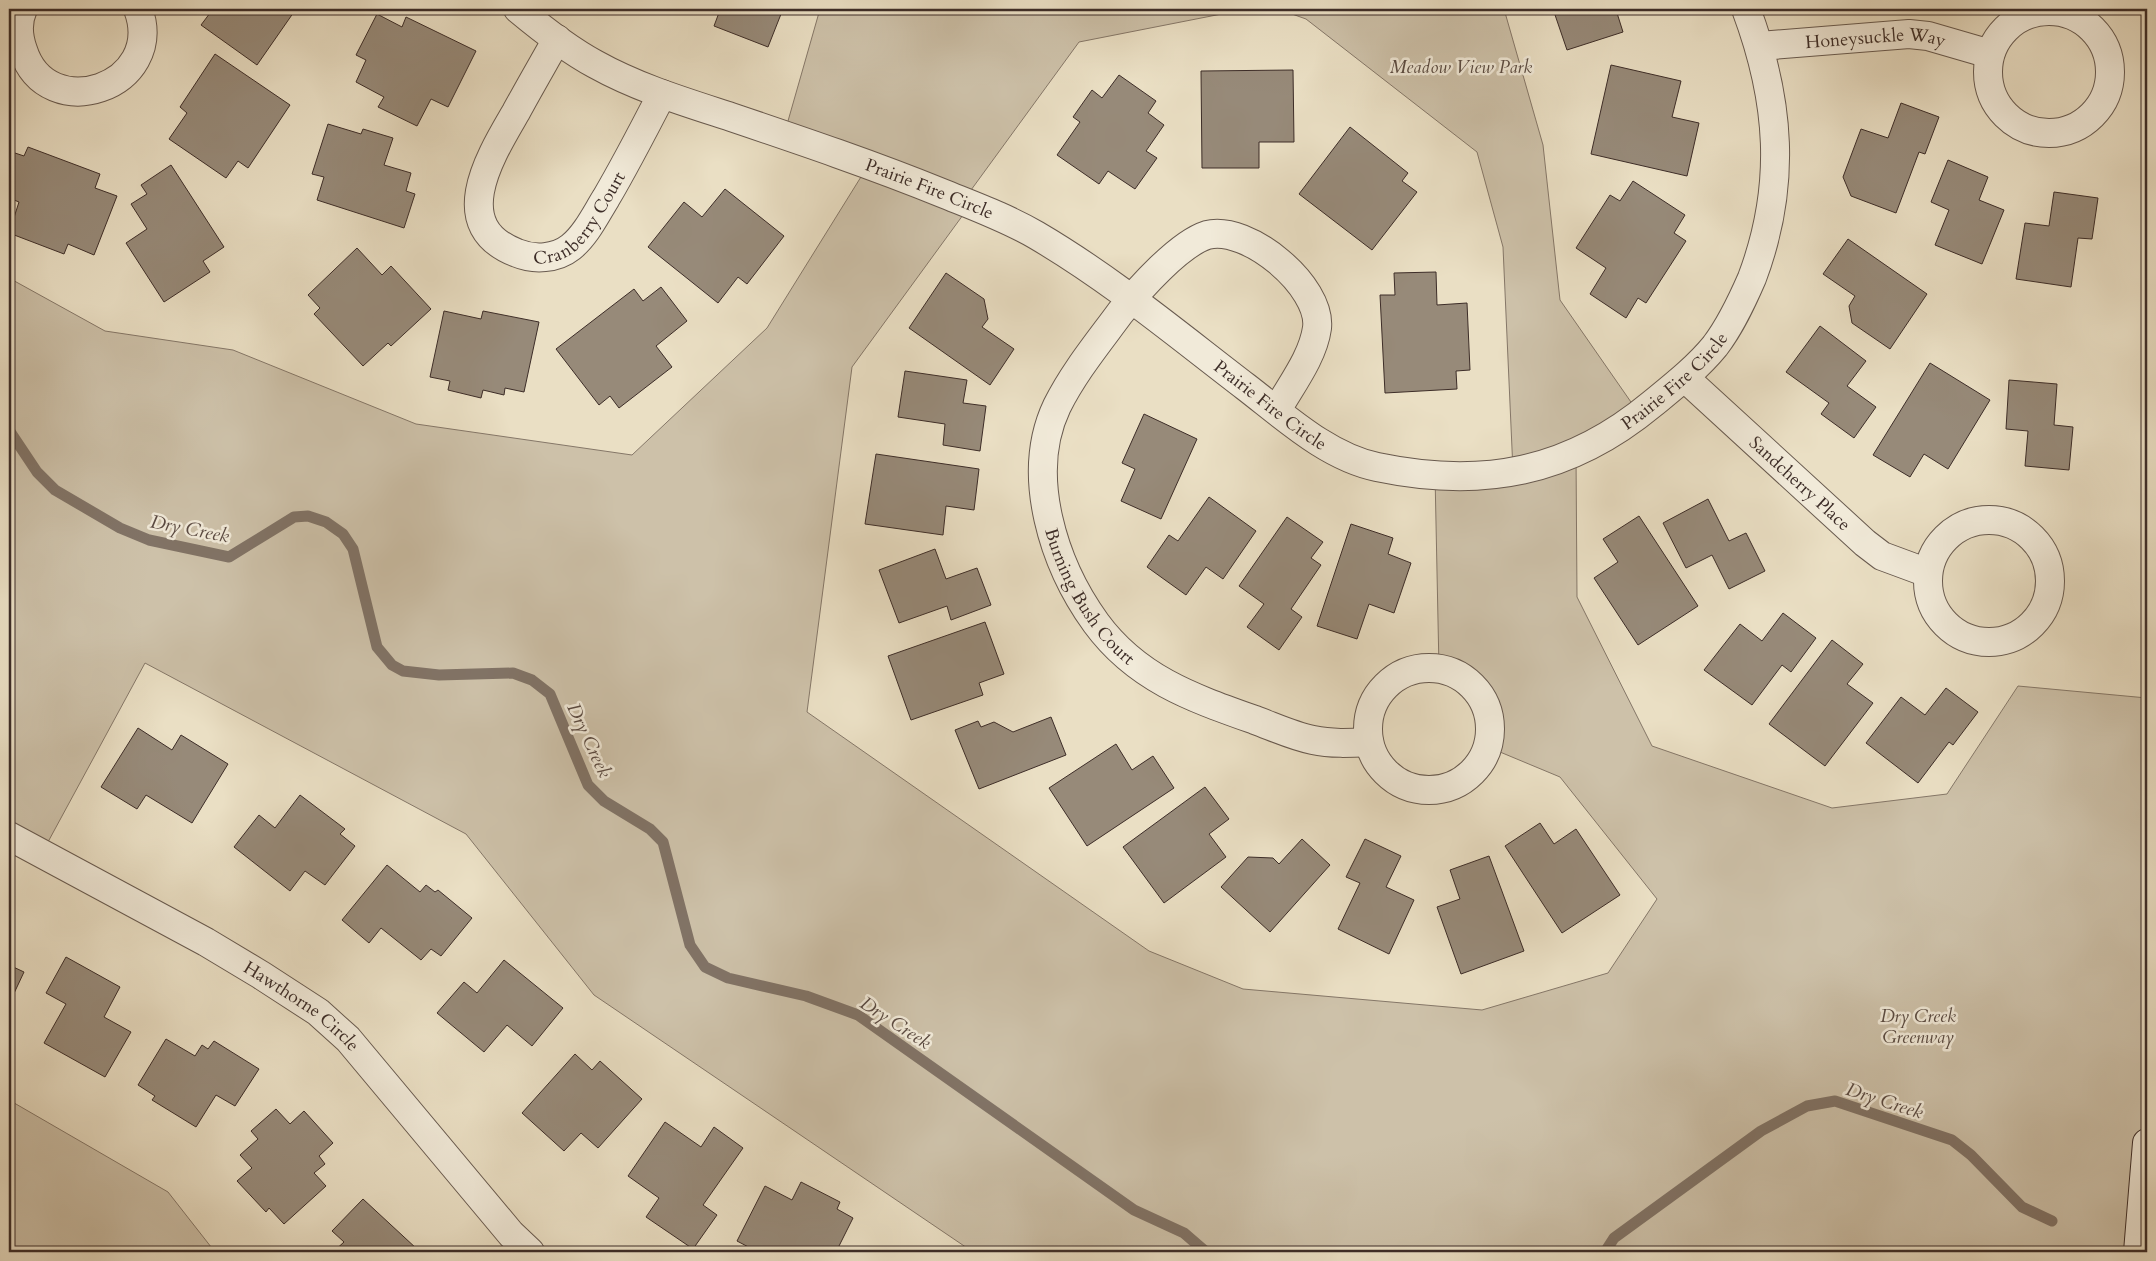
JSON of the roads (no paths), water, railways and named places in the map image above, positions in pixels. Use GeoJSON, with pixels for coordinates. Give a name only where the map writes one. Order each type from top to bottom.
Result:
{"type":"FeatureCollection","features":[{"type":"Feature","properties":{"kind":"street"},"geometry":{"type":"LineString","coordinates":[[23,9],[19,33],[28,63],[35,72],[51,85],[61,89],[82,92],[112,84],[121,78],[134,62],[142,42],[138,9]]}},
{"type":"Feature","properties":{"kind":"street","name":"Prairie Fire Circle"},"geometry":{"type":"LineString","coordinates":[[518,9],[557,39],[613,74],[662,94],[875,166],[990,213],[1034,234],[1131,299],[1326,445],[1361,463],[1401,470],[1474,476],[1534,468],[1592,446],[1627,424],[1685,378],[1718,342],[1739,308],[1760,256],[1774,203],[1775,144],[1773,109],[1760,46],[1746,9]]}},
{"type":"Feature","properties":{"kind":"street"},"geometry":{"type":"LineString","coordinates":[[2049,11],[2068,14],[2093,29],[2104,46],[2110,64],[2109,84],[2096,112],[2084,123],[2070,130],[2050,134],[2029,130],[2010,121],[1996,105],[1988,86],[1987,75],[1990,54],[1998,36],[2020,18],[2049,11]]}},
{"type":"Feature","properties":{"kind":"street","name":"Honeysuckle Way"},"geometry":{"type":"LineString","coordinates":[[1760,46],[1909,34],[1928,36],[1990,54]]}},
{"type":"Feature","properties":{"kind":"street","name":"Cranberry Court"},"geometry":{"type":"LineString","coordinates":[[557,39],[498,144],[481,179],[479,209],[484,224],[496,240],[512,252],[537,258],[550,257],[562,253],[573,246],[598,211],[662,94]]}},
{"type":"Feature","properties":{"kind":"street","name":"Burning Bush Court"},"geometry":{"type":"LineString","coordinates":[[1277,410],[1310,351],[1317,320],[1314,304],[1304,286],[1267,253],[1235,235],[1210,234],[1194,241],[1178,254],[1131,299],[1086,358],[1067,389],[1058,406],[1046,441],[1043,478],[1048,514],[1059,553],[1079,595],[1098,625],[1122,652],[1150,675],[1170,687],[1212,704],[1312,740],[1369,742]]}},
{"type":"Feature","properties":{"kind":"street","name":"Sandcherry Place"},"geometry":{"type":"LineString","coordinates":[[1685,378],[1865,543],[1882,556],[1928,572]]}},
{"type":"Feature","properties":{"kind":"street"},"geometry":{"type":"LineString","coordinates":[[1979,520],[1998,520],[2025,531],[2039,546],[2048,563],[2050,583],[2047,602],[2036,620],[2020,634],[2000,641],[1989,642],[1964,637],[1950,629],[1943,622],[1930,598],[1928,572],[1933,553],[1952,531],[1979,520]]}},
{"type":"Feature","properties":{"kind":"street"},"geometry":{"type":"LineString","coordinates":[[1429,667],[1448,671],[1466,680],[1484,702],[1490,721],[1490,741],[1482,761],[1464,779],[1440,790],[1430,791],[1409,787],[1390,777],[1377,762],[1369,742],[1367,732],[1370,711],[1378,694],[1392,680],[1419,668],[1429,667]]}},
{"type":"Feature","properties":{"kind":"street","name":"Hawthorne Circle"},"geometry":{"type":"LineString","coordinates":[[9,836],[206,942],[318,1012],[354,1046],[511,1234],[530,1252]]}},
{"type":"Feature","properties":{"kind":"street"},"geometry":{"type":"LineString","coordinates":[[2138,1252],[2147,1143]]}},
{"type":"Feature","properties":{"kind":"waterway","name":"Dry Creek"},"geometry":{"type":"LineString","coordinates":[[9,430],[37,472],[55,490],[120,528],[149,540],[229,557],[294,517],[308,516],[326,522],[343,534],[353,549],[377,647],[392,665],[403,671],[439,675],[513,673],[532,680],[550,694],[588,785],[604,801],[650,829],[663,842],[690,945],[705,967],[728,978],[806,996],[858,1015],[1134,1210],[1184,1233],[1206,1252]]}},
{"type":"Feature","properties":{"kind":"waterway","name":"Dry Creek"},"geometry":{"type":"LineString","coordinates":[[1605,1252],[1614,1238],[1761,1131],[1807,1106],[1835,1101],[1952,1140],[1971,1155],[2022,1207],[2052,1221]]}},
{"type":"Feature","properties":{"kind":"park label","name":"Meadow View Park"},"geometry":{"type":"Point","coordinates":[1461,67]}},
{"type":"Feature","properties":{"kind":"park label","name":"Dry Creek Greenway"},"geometry":{"type":"Point","coordinates":[1918,1026]}}]}
